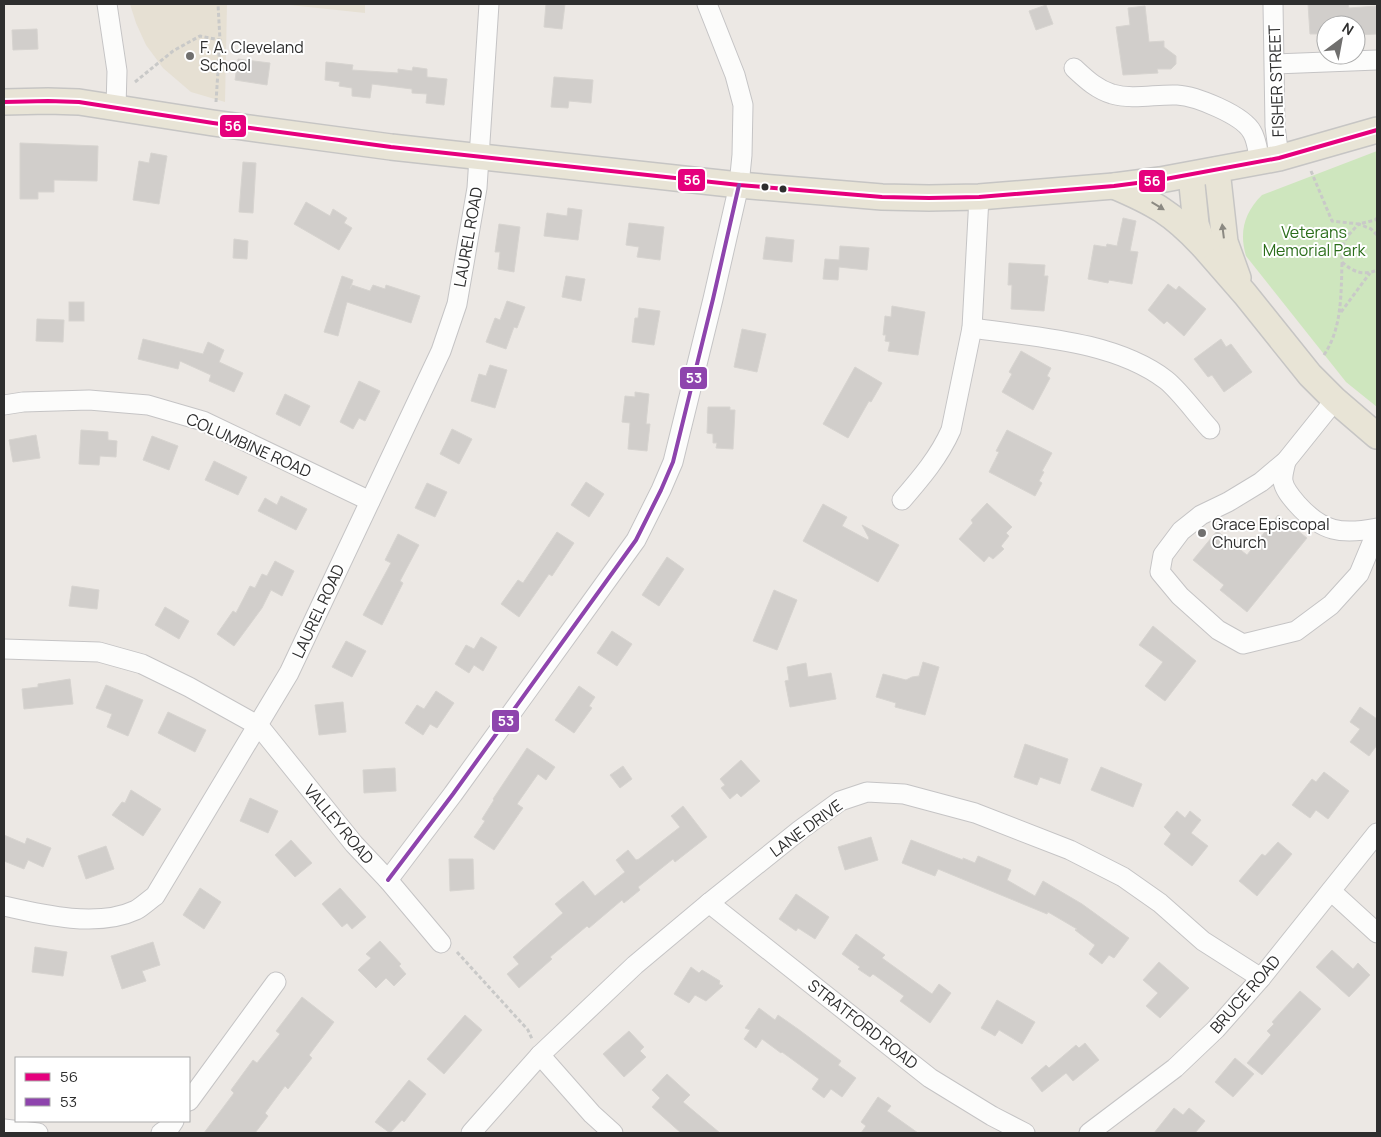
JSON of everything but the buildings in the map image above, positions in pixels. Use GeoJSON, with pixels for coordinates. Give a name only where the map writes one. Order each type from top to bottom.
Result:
{"type":"FeatureCollection","features":[{"type":"Feature","properties":{"kind":"main road"},"geometry":{"type":"LineString","coordinates":[[4,102],[56,101],[391,147],[739,185],[882,197],[979,197],[1114,186],[1191,175],[1269,160],[1377,130]]}},
{"type":"Feature","properties":{"kind":"main road"},"geometry":{"type":"LineString","coordinates":[[1217,170],[1225,242],[1244,294]]}},
{"type":"Feature","properties":{"kind":"main road"},"geometry":{"type":"LineString","coordinates":[[1191,175],[1196,224],[1204,247]]}},
{"type":"Feature","properties":{"kind":"main road"},"geometry":{"type":"LineString","coordinates":[[1114,186],[1145,199],[1173,216],[1204,247],[1294,357],[1335,400],[1377,436]]}},
{"type":"Feature","properties":{"kind":"street"},"geometry":{"type":"LineString","coordinates":[[107,4],[118,81],[116,108]]}},
{"type":"Feature","properties":{"kind":"street","name":"LAUREL ROAD"},"geometry":{"type":"LineString","coordinates":[[4,906],[71,919],[113,917],[136,910],[149,901],[155,896],[259,726],[289,673],[429,379],[450,328],[463,272],[477,188],[489,4]]}},
{"type":"Feature","properties":{"kind":"street"},"geometry":{"type":"LineString","coordinates":[[388,880],[459,786],[636,540],[673,462],[739,185],[742,155],[743,105],[735,75],[706,4]]}},
{"type":"Feature","properties":{"kind":"street","name":"FISHER STREET"},"geometry":{"type":"LineString","coordinates":[[1269,160],[1275,126],[1273,4]]}},
{"type":"Feature","properties":{"kind":"street"},"geometry":{"type":"LineString","coordinates":[[1275,64],[1377,60]]}},
{"type":"Feature","properties":{"kind":"street"},"geometry":{"type":"LineString","coordinates":[[1074,68],[1096,88],[1114,94],[1136,97],[1178,95],[1198,99],[1216,106],[1244,124],[1252,132],[1269,160]]}},
{"type":"Feature","properties":{"kind":"street"},"geometry":{"type":"LineString","coordinates":[[902,500],[930,468],[945,444],[951,430],[972,328],[979,197]]}},
{"type":"Feature","properties":{"kind":"street"},"geometry":{"type":"LineString","coordinates":[[972,328],[1095,346],[1136,362],[1167,381],[1210,429]]}},
{"type":"Feature","properties":{"kind":"street","name":"COLUMBINE ROAD"},"geometry":{"type":"LineString","coordinates":[[4,405],[89,400],[148,405],[203,421],[370,501]]}},
{"type":"Feature","properties":{"kind":"street"},"geometry":{"type":"LineString","coordinates":[[1335,400],[1286,461],[1261,482],[1228,502],[1201,515],[1181,531],[1163,554],[1160,572],[1180,596],[1218,630],[1243,644],[1296,631],[1331,605],[1359,574],[1377,530]]}},
{"type":"Feature","properties":{"kind":"street"},"geometry":{"type":"LineString","coordinates":[[1286,461],[1283,481],[1288,495],[1307,515],[1328,528],[1355,533],[1377,530]]}},
{"type":"Feature","properties":{"kind":"street"},"geometry":{"type":"LineString","coordinates":[[4,649],[99,652],[142,664],[189,687],[259,726]]}},
{"type":"Feature","properties":{"kind":"street","name":"VALLEY ROAD"},"geometry":{"type":"LineString","coordinates":[[259,726],[354,844],[388,880],[441,943]]}},
{"type":"Feature","properties":{"kind":"street","name":"LANE DRIVE"},"geometry":{"type":"LineString","coordinates":[[470,1133],[540,1055],[635,965],[800,830],[840,801],[867,792],[904,794],[975,813],[1070,850],[1123,877],[1160,903],[1204,941],[1261,978]]}},
{"type":"Feature","properties":{"kind":"street","name":"BRUCE ROAD"},"geometry":{"type":"LineString","coordinates":[[1089,1133],[1175,1068],[1216,1029],[1261,978],[1377,833]]}},
{"type":"Feature","properties":{"kind":"street"},"geometry":{"type":"LineString","coordinates":[[1331,891],[1377,933]]}},
{"type":"Feature","properties":{"kind":"street","name":"STRATFORD ROAD"},"geometry":{"type":"LineString","coordinates":[[709,903],[930,1078],[992,1116],[1025,1133]]}},
{"type":"Feature","properties":{"kind":"street"},"geometry":{"type":"LineString","coordinates":[[190,1100],[276,982]]}},
{"type":"Feature","properties":{"kind":"street"},"geometry":{"type":"LineString","coordinates":[[540,1055],[592,1114],[613,1133]]}},
{"type":"Feature","properties":{"kind":"street"},"geometry":{"type":"LineString","coordinates":[[161,1133],[173,1122]]}},
{"type":"Feature","properties":{"kind":"street"},"geometry":{"type":"LineString","coordinates":[[4,1129],[38,1133]]}},
{"type":"Feature","properties":{"kind":"path"},"geometry":{"type":"LineString","coordinates":[[213,123],[220,40],[218,4]]}},
{"type":"Feature","properties":{"kind":"path"},"geometry":{"type":"LineString","coordinates":[[118,81],[136,82],[173,51],[200,36],[220,40]]}},
{"type":"Feature","properties":{"kind":"path"},"geometry":{"type":"LineString","coordinates":[[1312,175],[1332,221],[1359,224],[1371,229],[1377,235]]}},
{"type":"Feature","properties":{"kind":"path"},"geometry":{"type":"LineString","coordinates":[[1324,355],[1337,326],[1339,314],[1341,247],[1348,235],[1359,224],[1377,218]]}},
{"type":"Feature","properties":{"kind":"path"},"geometry":{"type":"LineString","coordinates":[[1342,262],[1350,269],[1360,273],[1370,273],[1377,270]]}},
{"type":"Feature","properties":{"kind":"path"},"geometry":{"type":"LineString","coordinates":[[1339,314],[1370,273]]}},
{"type":"Feature","properties":{"kind":"path"},"geometry":{"type":"LineString","coordinates":[[441,943],[456,951],[528,1030],[540,1055]]}},
{"type":"Feature","properties":{"kind":"shaded area","name":"F. A. Cleveland School"},"geometry":{"type":"Polygon","coordinates":[[[130,4],[227,4],[225,102],[191,92],[163,68],[146,45],[130,4]]]}},
{"type":"Feature","properties":{"kind":"shaded area","name":"F. A. Cleveland School"},"geometry":{"type":"Polygon","coordinates":[[[280,4],[365,4],[365,13],[280,4]]]}},
{"type":"Feature","properties":{"kind":"green space","name":"Veterans Memorial Park"},"geometry":{"type":"Polygon","coordinates":[[[1377,151],[1377,407],[1346,382],[1246,256],[1243,231],[1247,216],[1262,195],[1377,151]]]}},
{"type":"Feature","properties":{"kind":"transit line","name":"56"},"geometry":{"type":"LineString","coordinates":[[4,102],[79,102],[213,123],[391,147],[739,185],[882,197],[929,198],[979,197],[1114,186],[1160,180],[1279,158],[1377,130]]}},
{"type":"Feature","properties":{"kind":"transit line","name":"53"},"geometry":{"type":"LineString","coordinates":[[388,880],[453,794],[636,540],[673,462],[739,185]]}},
{"type":"Feature","properties":{"kind":"place","name":"F. A. Cleveland School"},"geometry":{"type":"Point","coordinates":[190,56]}},
{"type":"Feature","properties":{"kind":"place","name":"Grace Episcopal Church"},"geometry":{"type":"Point","coordinates":[1202,533]}}]}
